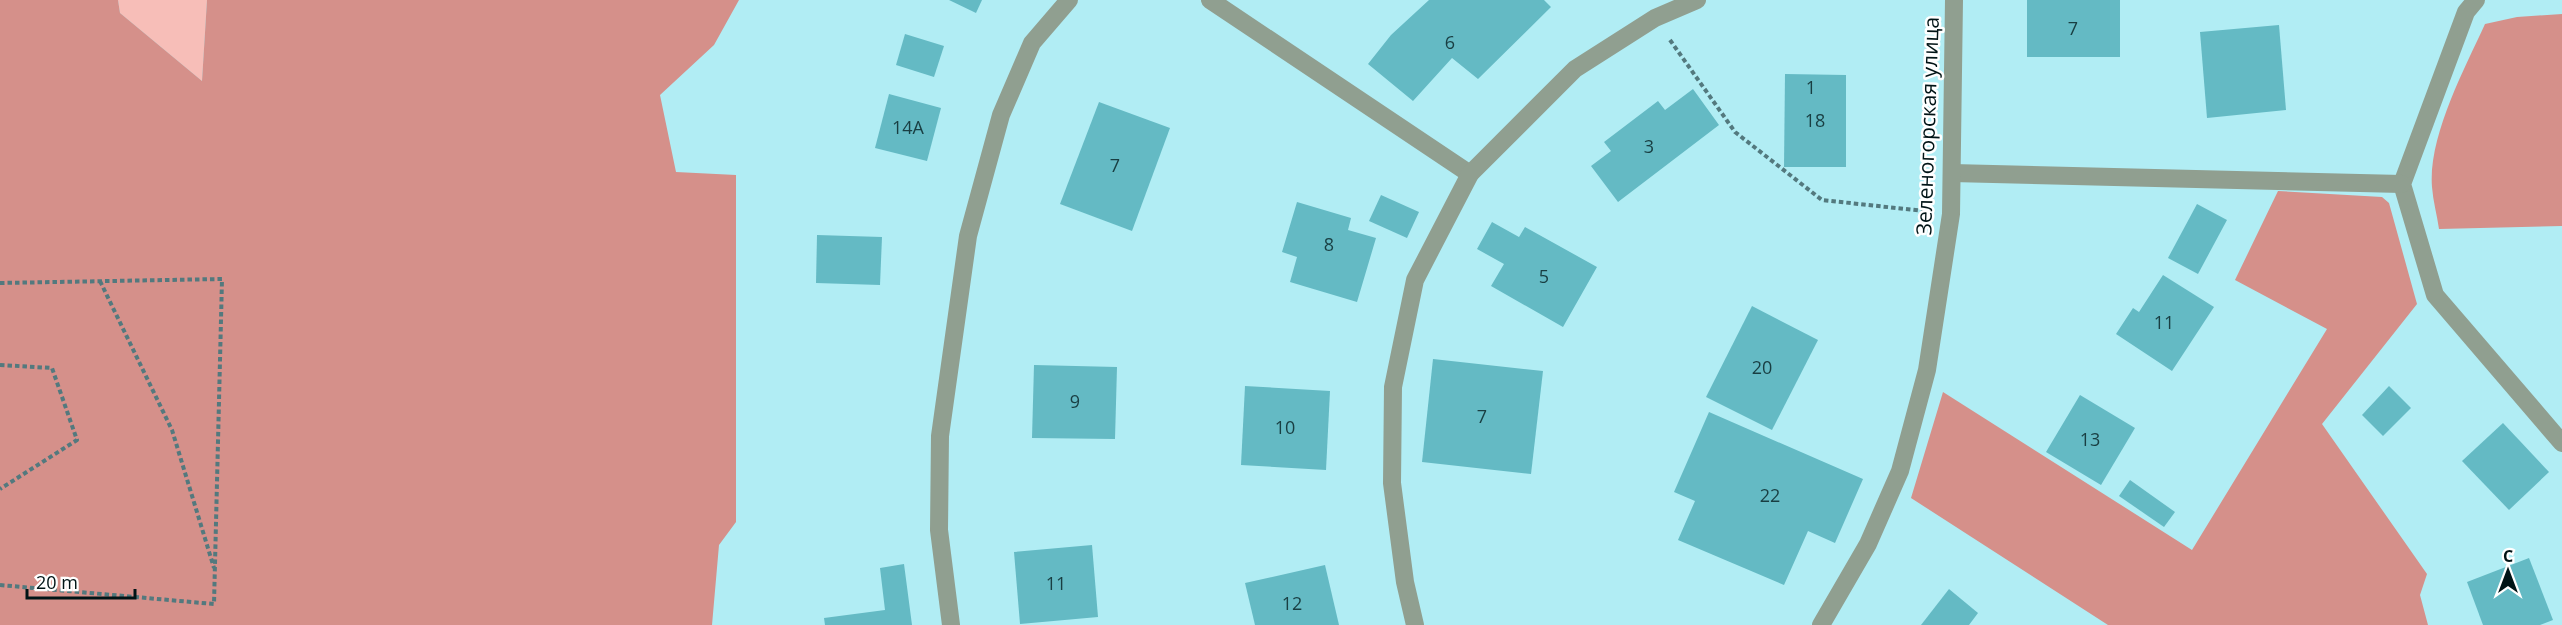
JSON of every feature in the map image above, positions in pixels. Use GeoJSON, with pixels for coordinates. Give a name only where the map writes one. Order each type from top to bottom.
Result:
{"type":"FeatureCollection","features":[{"type":"Feature","properties":{"kind":"street"},"geometry":{"type":"LineString","coordinates":[[951,625],[939,530],[940,436],[968,236],[1001,115],[1032,43],[1069,0]]}},
{"type":"Feature","properties":{"kind":"street"},"geometry":{"type":"LineString","coordinates":[[1209,0],[1470,174]]}},
{"type":"Feature","properties":{"kind":"street"},"geometry":{"type":"LineString","coordinates":[[1414,625],[1405,582],[1392,483],[1393,387],[1415,280],[1470,174],[1575,69],[1654,18],[1697,0]]}},
{"type":"Feature","properties":{"kind":"street","name":"Зеленогорская улица"},"geometry":{"type":"LineString","coordinates":[[1821,625],[1868,544],[1900,471],[1927,370],[1952,214],[1954,0]]}},
{"type":"Feature","properties":{"kind":"street"},"geometry":{"type":"LineString","coordinates":[[2476,0],[2466,12],[2402,184],[2435,295],[2562,443]]}},
{"type":"Feature","properties":{"kind":"street"},"geometry":{"type":"LineString","coordinates":[[1952,173],[2402,184]]}},
{"type":"Feature","properties":{"kind":"path"},"geometry":{"type":"LineString","coordinates":[[1654,18],[1735,132],[1822,200],[1952,214]]}},
{"type":"Feature","properties":{"kind":"path"},"geometry":{"type":"LineString","coordinates":[[0,283],[222,279],[214,604],[0,585]]}},
{"type":"Feature","properties":{"kind":"path"},"geometry":{"type":"LineString","coordinates":[[100,281],[172,430],[215,572]]}},
{"type":"Feature","properties":{"kind":"path"},"geometry":{"type":"LineString","coordinates":[[0,365],[52,368],[77,440],[0,489]]}},
{"type":"Feature","properties":{"kind":"shaded area"},"geometry":{"type":"Polygon","coordinates":[[[0,0],[118,0],[120,13],[202,81],[207,0],[739,0],[714,45],[660,95],[676,172],[736,175],[736,522],[719,545],[712,625],[0,625],[0,0]]]}},
{"type":"Feature","properties":{"kind":"shaded area"},"geometry":{"type":"Polygon","coordinates":[[[118,0],[207,0],[202,81],[120,13],[118,0]]]}},
{"type":"Feature","properties":{"kind":"shaded area"},"geometry":{"type":"Polygon","coordinates":[[[2562,14],[2562,226],[2439,229],[2432,187],[2432,168],[2436,147],[2449,104],[2485,24],[2517,17],[2562,14]]]}},
{"type":"Feature","properties":{"kind":"shaded area"},"geometry":{"type":"Polygon","coordinates":[[[2278,191],[2382,197],[2389,203],[2417,304],[2322,424],[2427,574],[2420,595],[2428,625],[2108,625],[1911,498],[1943,392],[2192,550],[2327,329],[2235,280],[2278,191]]]}},
{"type":"Feature","properties":{"kind":"building"},"geometry":{"type":"Polygon","coordinates":[[[949,0],[982,0],[976,13],[949,0]]]}},
{"type":"Feature","properties":{"kind":"building"},"geometry":{"type":"Polygon","coordinates":[[[1429,0],[1544,0],[1551,7],[1478,79],[1452,58],[1413,101],[1368,64],[1391,35],[1429,0]]]}},
{"type":"Feature","properties":{"kind":"building"},"geometry":{"type":"Polygon","coordinates":[[[2027,0],[2120,0],[2120,57],[2027,57],[2027,0]]]}},
{"type":"Feature","properties":{"kind":"building"},"geometry":{"type":"Polygon","coordinates":[[[2279,25],[2286,110],[2207,118],[2200,32],[2279,25]]]}},
{"type":"Feature","properties":{"kind":"building"},"geometry":{"type":"Polygon","coordinates":[[[905,34],[944,46],[934,77],[896,65],[905,34]]]}},
{"type":"Feature","properties":{"kind":"building"},"geometry":{"type":"Polygon","coordinates":[[[1785,74],[1846,75],[1846,167],[1784,167],[1785,74]]]}},
{"type":"Feature","properties":{"kind":"building"},"geometry":{"type":"Polygon","coordinates":[[[1693,89],[1719,125],[1618,202],[1591,166],[1611,151],[1604,142],[1658,101],[1665,110],[1693,89]]]}},
{"type":"Feature","properties":{"kind":"building"},"geometry":{"type":"Polygon","coordinates":[[[889,94],[941,108],[927,161],[875,148],[889,94]]]}},
{"type":"Feature","properties":{"kind":"building"},"geometry":{"type":"Polygon","coordinates":[[[1099,102],[1170,128],[1132,231],[1060,204],[1099,102]]]}},
{"type":"Feature","properties":{"kind":"building"},"geometry":{"type":"Polygon","coordinates":[[[1381,195],[1419,212],[1407,238],[1369,221],[1381,195]]]}},
{"type":"Feature","properties":{"kind":"building"},"geometry":{"type":"Polygon","coordinates":[[[1297,202],[1351,218],[1348,230],[1376,238],[1357,302],[1290,282],[1297,257],[1282,252],[1297,202]]]}},
{"type":"Feature","properties":{"kind":"building"},"geometry":{"type":"Polygon","coordinates":[[[2197,204],[2227,220],[2198,274],[2168,258],[2197,204]]]}},
{"type":"Feature","properties":{"kind":"building"},"geometry":{"type":"Polygon","coordinates":[[[1492,222],[1519,237],[1525,227],[1597,267],[1563,327],[1491,286],[1504,264],[1477,249],[1492,222]]]}},
{"type":"Feature","properties":{"kind":"building"},"geometry":{"type":"Polygon","coordinates":[[[817,235],[882,237],[880,285],[816,283],[817,235]]]}},
{"type":"Feature","properties":{"kind":"building"},"geometry":{"type":"Polygon","coordinates":[[[2163,275],[2214,307],[2172,371],[2116,334],[2133,308],[2139,312],[2163,275]]]}},
{"type":"Feature","properties":{"kind":"building"},"geometry":{"type":"Polygon","coordinates":[[[1752,306],[1818,340],[1772,430],[1706,397],[1752,306]]]}},
{"type":"Feature","properties":{"kind":"building"},"geometry":{"type":"Polygon","coordinates":[[[1433,359],[1543,371],[1531,474],[1422,462],[1433,359]]]}},
{"type":"Feature","properties":{"kind":"building"},"geometry":{"type":"Polygon","coordinates":[[[1034,365],[1117,367],[1115,439],[1032,438],[1034,365]]]}},
{"type":"Feature","properties":{"kind":"building"},"geometry":{"type":"Polygon","coordinates":[[[1245,386],[1330,391],[1326,470],[1241,465],[1245,386]]]}},
{"type":"Feature","properties":{"kind":"building"},"geometry":{"type":"Polygon","coordinates":[[[2389,386],[2411,408],[2383,436],[2362,415],[2389,386]]]}},
{"type":"Feature","properties":{"kind":"building"},"geometry":{"type":"Polygon","coordinates":[[[2080,395],[2135,428],[2101,485],[2046,452],[2080,395]]]}},
{"type":"Feature","properties":{"kind":"building"},"geometry":{"type":"Polygon","coordinates":[[[1709,412],[1863,479],[1835,543],[1808,531],[1784,585],[1678,540],[1695,501],[1674,492],[1709,412]]]}},
{"type":"Feature","properties":{"kind":"building"},"geometry":{"type":"Polygon","coordinates":[[[2503,423],[2549,472],[2509,510],[2462,461],[2503,423]]]}},
{"type":"Feature","properties":{"kind":"building"},"geometry":{"type":"Polygon","coordinates":[[[2130,480],[2175,512],[2164,527],[2119,496],[2130,480]]]}},
{"type":"Feature","properties":{"kind":"building"},"geometry":{"type":"Polygon","coordinates":[[[1092,545],[1098,617],[1020,624],[1014,552],[1092,545]]]}},
{"type":"Feature","properties":{"kind":"building"},"geometry":{"type":"Polygon","coordinates":[[[2529,558],[2553,620],[2540,625],[2483,625],[2467,582],[2529,558]]]}},
{"type":"Feature","properties":{"kind":"building"},"geometry":{"type":"Polygon","coordinates":[[[904,564],[912,625],[825,625],[824,618],[885,610],[880,568],[904,564]]]}},
{"type":"Feature","properties":{"kind":"building"},"geometry":{"type":"Polygon","coordinates":[[[1325,565],[1339,625],[1255,625],[1245,583],[1325,565]]]}},
{"type":"Feature","properties":{"kind":"building"},"geometry":{"type":"Polygon","coordinates":[[[1949,589],[1978,613],[1969,625],[1921,625],[1949,589]]]}}]}
